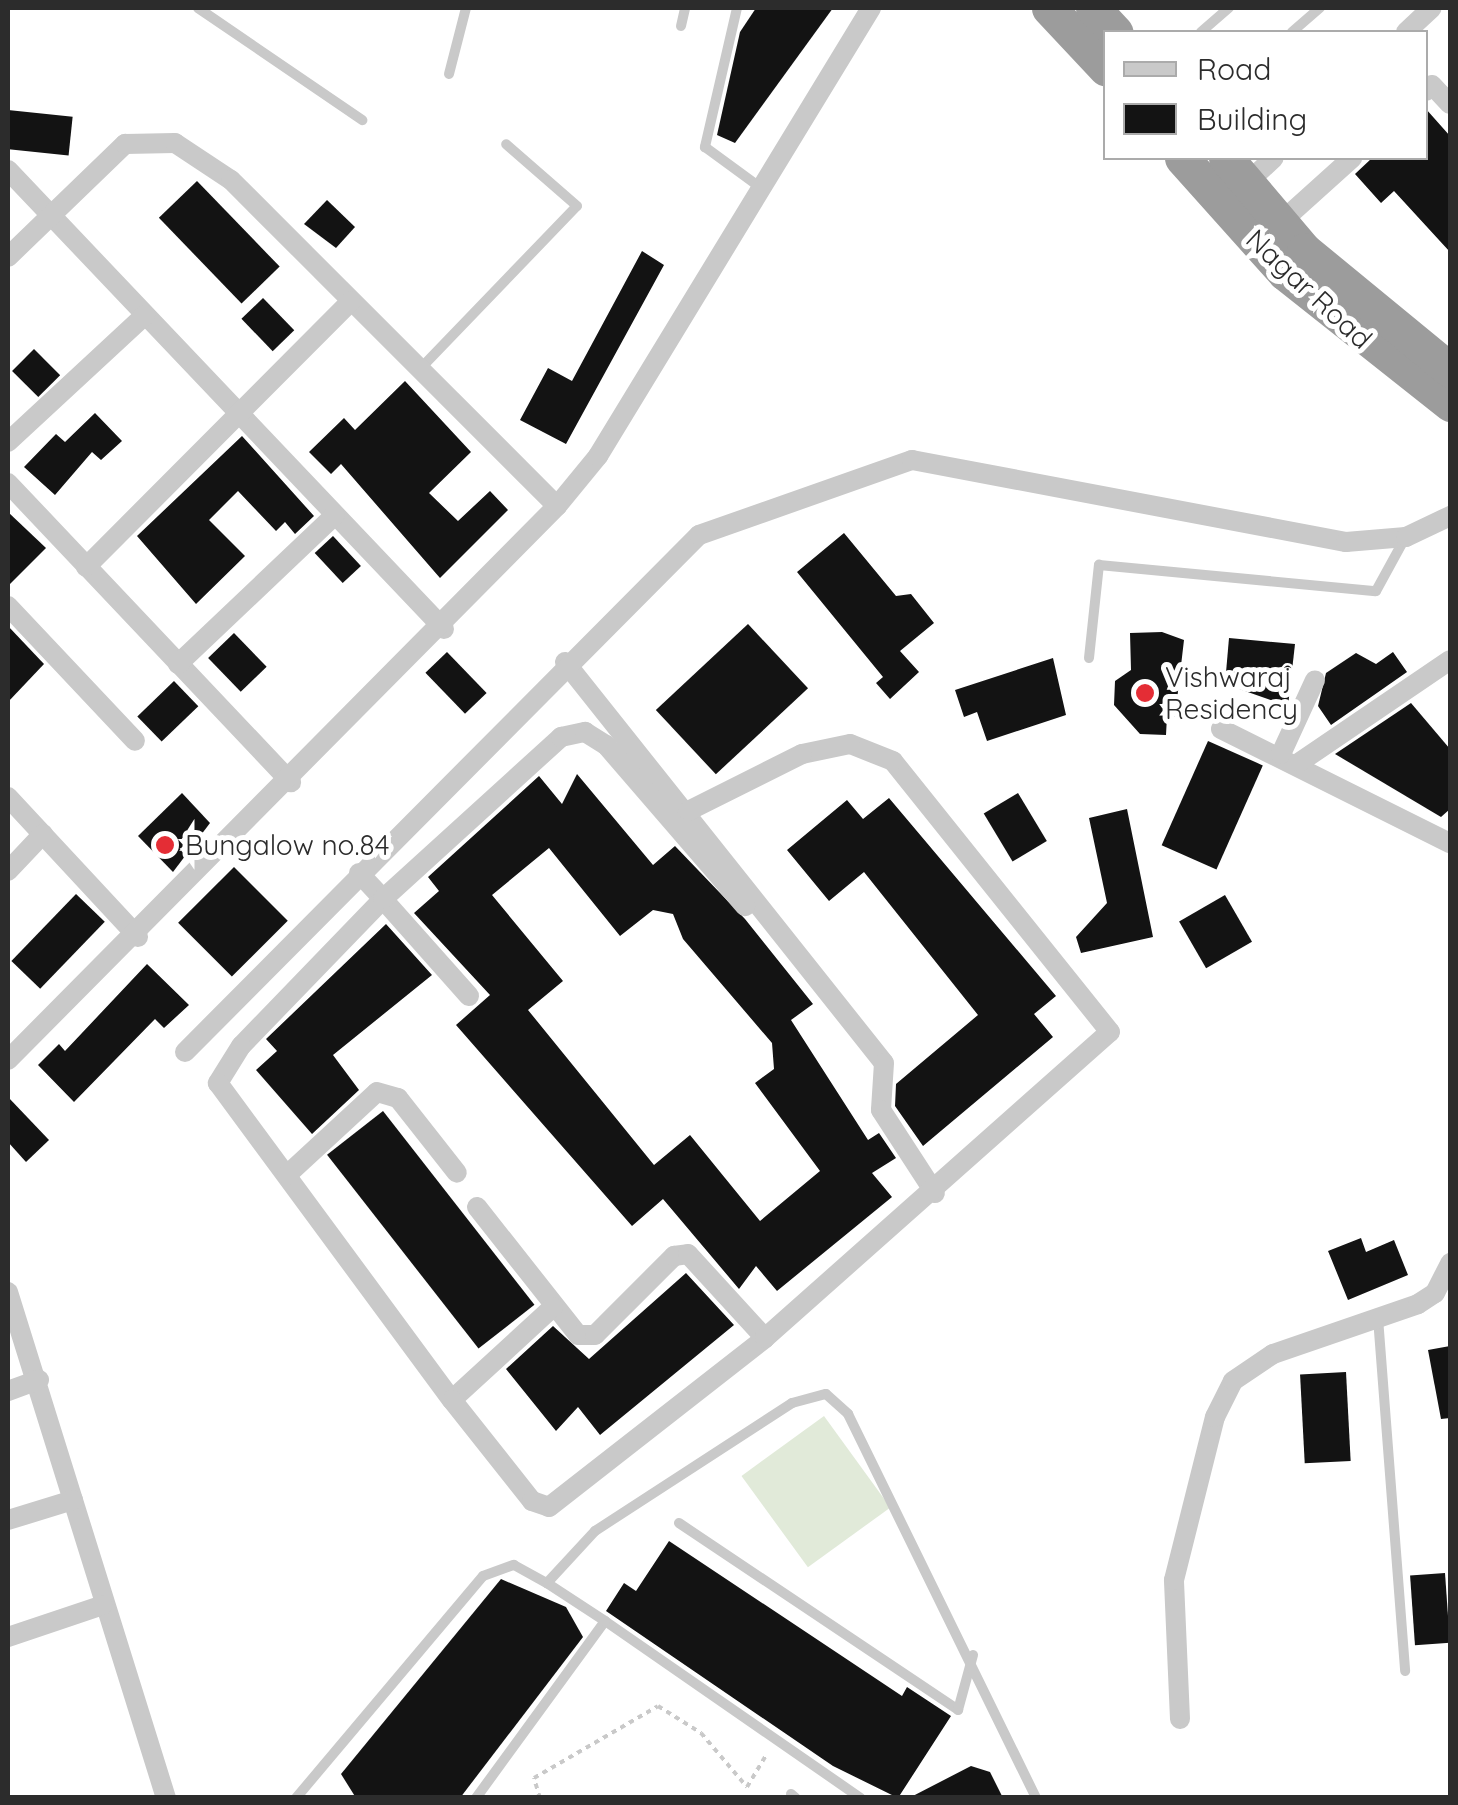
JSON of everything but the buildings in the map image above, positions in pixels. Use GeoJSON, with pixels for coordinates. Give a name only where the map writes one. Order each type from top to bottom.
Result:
{"type":"FeatureCollection","features":[{"type":"Feature","properties":{"kind":"highway"},"geometry":{"type":"LineString","coordinates":[[1050,8],[1103,66]]}},
{"type":"Feature","properties":{"kind":"highway"},"geometry":{"type":"LineString","coordinates":[[1093,8],[1113,30]]}},
{"type":"Feature","properties":{"kind":"highway","name":"Nagar Road"},"geometry":{"type":"LineString","coordinates":[[1184,160],[1285,273],[1450,404]]}},
{"type":"Feature","properties":{"kind":"highway","name":"Nagar Road"},"geometry":{"type":"LineString","coordinates":[[1237,170],[1281,222],[1370,310],[1450,370]]}},
{"type":"Feature","properties":{"kind":"street"},"geometry":{"type":"LineString","coordinates":[[8,1060],[138,937],[444,630],[557,506],[598,456],[871,8]]}},
{"type":"Feature","properties":{"kind":"street"},"geometry":{"type":"LineString","coordinates":[[1408,30],[1432,8]]}},
{"type":"Feature","properties":{"kind":"street"},"geometry":{"type":"LineString","coordinates":[[1428,89],[1432,85],[1450,104]]}},
{"type":"Feature","properties":{"kind":"street"},"geometry":{"type":"LineString","coordinates":[[8,257],[125,144],[176,143],[231,180],[557,506]]}},
{"type":"Feature","properties":{"kind":"street"},"geometry":{"type":"LineString","coordinates":[[1237,170],[1268,160]]}},
{"type":"Feature","properties":{"kind":"street"},"geometry":{"type":"LineString","coordinates":[[1281,222],[1350,160]]}},
{"type":"Feature","properties":{"kind":"street"},"geometry":{"type":"LineString","coordinates":[[8,170],[53,211],[145,315],[444,630]]}},
{"type":"Feature","properties":{"kind":"street"},"geometry":{"type":"LineString","coordinates":[[86,567],[350,301]]}},
{"type":"Feature","properties":{"kind":"street"},"geometry":{"type":"LineString","coordinates":[[8,442],[145,315]]}},
{"type":"Feature","properties":{"kind":"street"},"geometry":{"type":"LineString","coordinates":[[185,1052],[566,662],[700,534],[912,460],[1346,542],[1406,537],[1450,516]]}},
{"type":"Feature","properties":{"kind":"street"},"geometry":{"type":"LineString","coordinates":[[8,483],[291,782]]}},
{"type":"Feature","properties":{"kind":"street"},"geometry":{"type":"LineString","coordinates":[[178,664],[335,514]]}},
{"type":"Feature","properties":{"kind":"street"},"geometry":{"type":"LineString","coordinates":[[8,606],[136,740]]}},
{"type":"Feature","properties":{"kind":"street"},"geometry":{"type":"LineString","coordinates":[[1291,758],[1450,660]]}},
{"type":"Feature","properties":{"kind":"street"},"geometry":{"type":"LineString","coordinates":[[566,662],[688,811],[884,1064],[881,1110],[936,1193]]}},
{"type":"Feature","properties":{"kind":"street"},"geometry":{"type":"LineString","coordinates":[[1291,758],[1315,680]]}},
{"type":"Feature","properties":{"kind":"street"},"geometry":{"type":"LineString","coordinates":[[1221,729],[1291,758],[1450,844]]}},
{"type":"Feature","properties":{"kind":"street"},"geometry":{"type":"LineString","coordinates":[[688,811],[802,754],[850,744],[893,761],[1104,1018],[1110,1032],[1101,1046],[936,1193],[764,1338],[548,1508],[532,1501],[452,1400],[218,1083],[241,1046],[384,899],[561,737],[584,732],[637,778],[744,906]]}},
{"type":"Feature","properties":{"kind":"street"},"geometry":{"type":"LineString","coordinates":[[8,797],[138,937]]}},
{"type":"Feature","properties":{"kind":"street"},"geometry":{"type":"LineString","coordinates":[[8,871],[42,834]]}},
{"type":"Feature","properties":{"kind":"street"},"geometry":{"type":"LineString","coordinates":[[360,873],[469,996]]}},
{"type":"Feature","properties":{"kind":"street"},"geometry":{"type":"LineString","coordinates":[[286,1175],[377,1092],[398,1098],[457,1174]]}},
{"type":"Feature","properties":{"kind":"street"},"geometry":{"type":"LineString","coordinates":[[476,1207],[553,1306],[587,1338],[674,1256],[688,1254],[764,1338]]}},
{"type":"Feature","properties":{"kind":"street"},"geometry":{"type":"LineString","coordinates":[[1180,1718],[1174,1580],[1214,1416],[1233,1381],[1254,1365],[1435,1294],[1450,1263]]}},
{"type":"Feature","properties":{"kind":"street"},"geometry":{"type":"LineString","coordinates":[[8,1292],[39,1380],[103,1605],[166,1798]]}},
{"type":"Feature","properties":{"kind":"street"},"geometry":{"type":"LineString","coordinates":[[452,1400],[553,1306]]}},
{"type":"Feature","properties":{"kind":"street"},"geometry":{"type":"LineString","coordinates":[[8,1391],[39,1380]]}},
{"type":"Feature","properties":{"kind":"street"},"geometry":{"type":"LineString","coordinates":[[8,1520],[73,1500]]}},
{"type":"Feature","properties":{"kind":"street"},"geometry":{"type":"LineString","coordinates":[[8,1637],[103,1605]]}},
{"type":"Feature","properties":{"kind":"lane"},"geometry":{"type":"LineString","coordinates":[[198,8],[362,120]]}},
{"type":"Feature","properties":{"kind":"lane"},"geometry":{"type":"LineString","coordinates":[[449,74],[466,8]]}},
{"type":"Feature","properties":{"kind":"lane"},"geometry":{"type":"LineString","coordinates":[[681,26],[685,8]]}},
{"type":"Feature","properties":{"kind":"lane"},"geometry":{"type":"LineString","coordinates":[[737,8],[706,147],[762,188]]}},
{"type":"Feature","properties":{"kind":"lane"},"geometry":{"type":"LineString","coordinates":[[1202,30],[1229,8]]}},
{"type":"Feature","properties":{"kind":"lane"},"geometry":{"type":"LineString","coordinates":[[1294,30],[1320,8]]}},
{"type":"Feature","properties":{"kind":"lane"},"geometry":{"type":"LineString","coordinates":[[420,370],[577,206],[506,144]]}},
{"type":"Feature","properties":{"kind":"lane"},"geometry":{"type":"LineString","coordinates":[[1090,658],[1099,565],[1376,591],[1406,537]]}},
{"type":"Feature","properties":{"kind":"lane"},"geometry":{"type":"LineString","coordinates":[[1378,1317],[1406,1670]]}},
{"type":"Feature","properties":{"kind":"lane"},"geometry":{"type":"LineString","coordinates":[[548,1583],[595,1532],[792,1402],[826,1394],[848,1414],[973,1655],[1036,1798]]}},
{"type":"Feature","properties":{"kind":"lane"},"geometry":{"type":"LineString","coordinates":[[680,1523],[958,1710],[973,1655]]}},
{"type":"Feature","properties":{"kind":"lane"},"geometry":{"type":"LineString","coordinates":[[299,1796],[483,1576],[514,1565],[605,1621],[861,1798]]}},
{"type":"Feature","properties":{"kind":"lane"},"geometry":{"type":"LineString","coordinates":[[476,1798],[605,1621]]}},
{"type":"Feature","properties":{"kind":"path"},"geometry":{"type":"LineString","coordinates":[[540,1798],[534,1778],[658,1706],[701,1733],[747,1788],[767,1754]]}},
{"type":"Feature","properties":{"kind":"green space"},"geometry":{"type":"Polygon","coordinates":[[[824,1416],[890,1507],[808,1567],[741,1476],[824,1416]]]}},
{"type":"Feature","properties":{"kind":"place","name":"Vishwaraj Residency"},"geometry":{"type":"Point","coordinates":[1145,693]}},
{"type":"Feature","properties":{"kind":"place","name":"Bungalow no.84"},"geometry":{"type":"Point","coordinates":[165,845]}}]}
